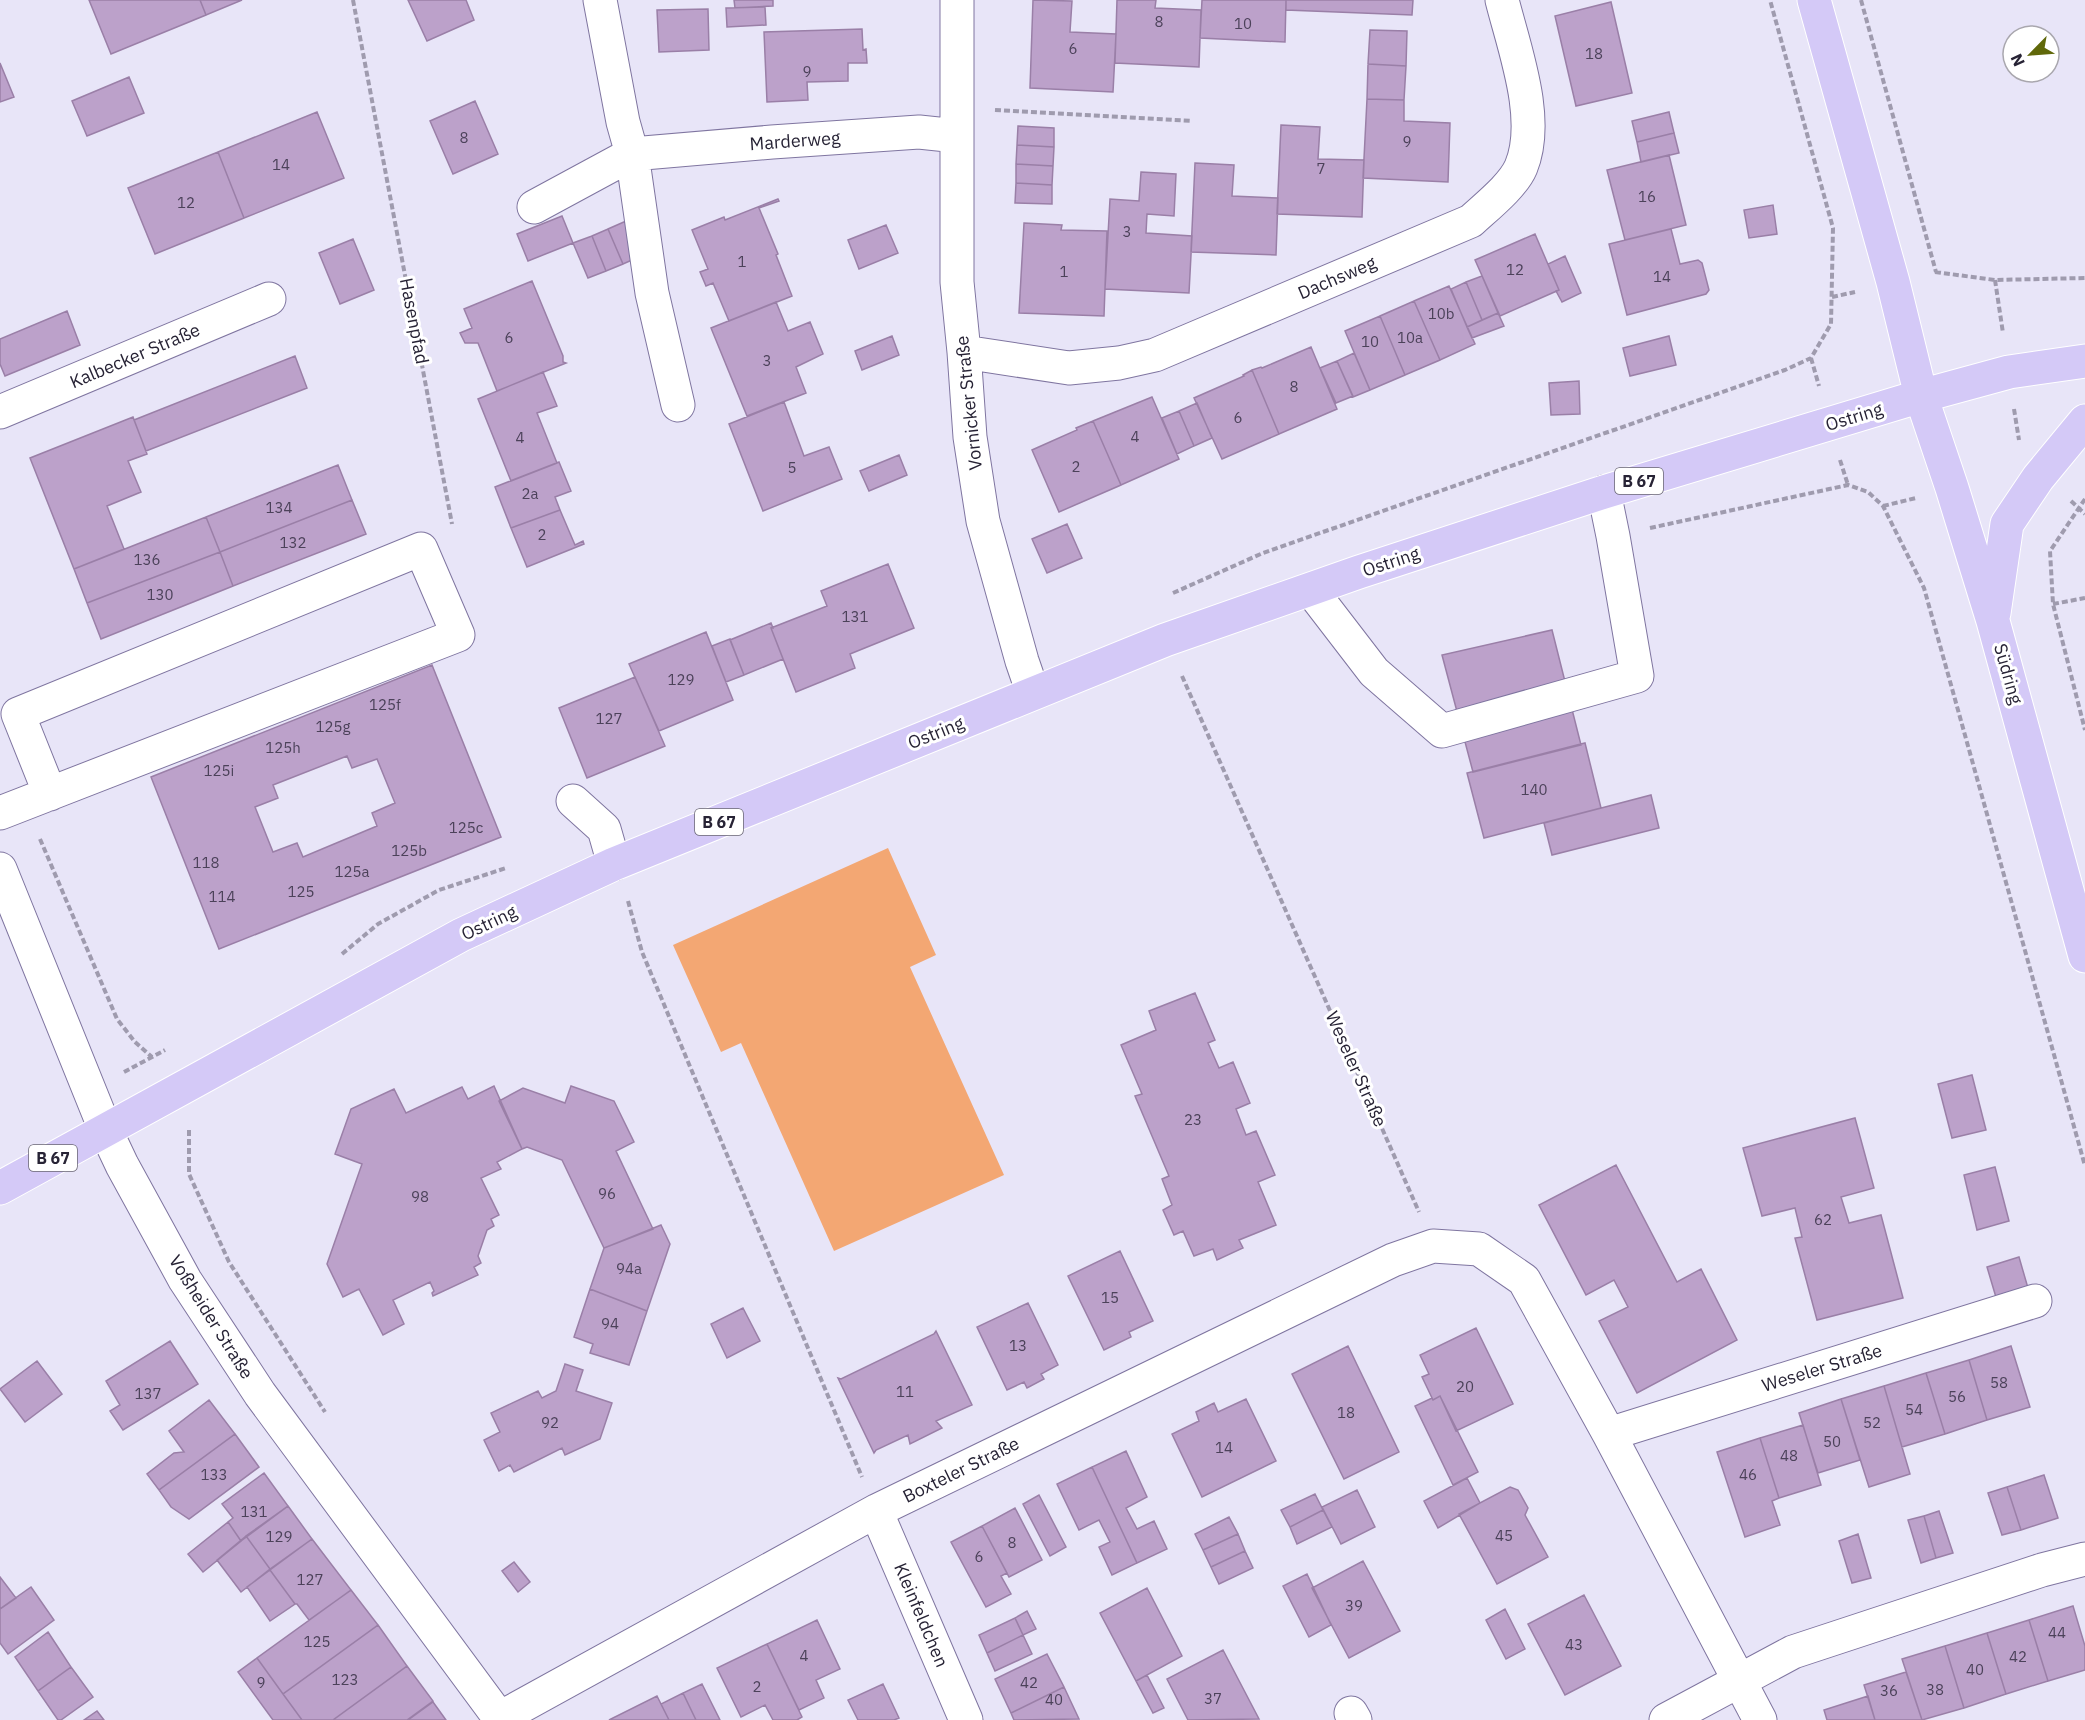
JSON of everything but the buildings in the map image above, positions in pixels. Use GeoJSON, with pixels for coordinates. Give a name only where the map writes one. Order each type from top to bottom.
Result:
{"type":"FeatureCollection","features":[{"type":"Feature","properties":{"kind":"main road","name":"Südring"},"geometry":{"type":"LineString","coordinates":[[1814,0],[1893,282],[1921,396],[1993,621],[2085,956]]}},
{"type":"Feature","properties":{"kind":"main road","name":"B 67"},"geometry":{"type":"LineString","coordinates":[[1921,396],[2009,372],[2085,361]]}},
{"type":"Feature","properties":{"kind":"main road","name":"Ostring"},"geometry":{"type":"LineString","coordinates":[[0,1188],[461,935],[614,864],[1165,640],[1604,492],[1921,396]]}},
{"type":"Feature","properties":{"kind":"main road"},"geometry":{"type":"LineString","coordinates":[[1993,621],[2007,524],[2038,478],[2085,421]]}},
{"type":"Feature","properties":{"kind":"street"},"geometry":{"type":"LineString","coordinates":[[600,0],[623,122],[632,154],[652,293],[678,405]]}},
{"type":"Feature","properties":{"kind":"street","name":"Vornicker Straße"},"geometry":{"type":"LineString","coordinates":[[957,0],[957,282],[970,437],[983,521],[1033,693]]}},
{"type":"Feature","properties":{"kind":"street","name":"Dachsweg"},"geometry":{"type":"LineString","coordinates":[[964,352],[1069,368],[1119,363],[1155,355],[1471,221],[1498,197],[1521,168],[1528,134],[1526,94],[1502,0]]}},
{"type":"Feature","properties":{"kind":"street","name":"Marderweg"},"geometry":{"type":"LineString","coordinates":[[534,207],[632,154],[919,132],[956,121]]}},
{"type":"Feature","properties":{"kind":"street","name":"Kalbecker Straße"},"geometry":{"type":"LineString","coordinates":[[0,412],[269,299]]}},
{"type":"Feature","properties":{"kind":"street"},"geometry":{"type":"LineString","coordinates":[[1311,590],[1374,672],[1442,731],[1637,676],[1604,492]]}},
{"type":"Feature","properties":{"kind":"street"},"geometry":{"type":"LineString","coordinates":[[421,549],[458,635],[25,804],[18,714],[421,549]]}},
{"type":"Feature","properties":{"kind":"street"},"geometry":{"type":"LineString","coordinates":[[573,801],[604,829],[614,864]]}},
{"type":"Feature","properties":{"kind":"street","name":"Voßheider Straße"},"geometry":{"type":"LineString","coordinates":[[0,869],[105,1129],[122,1165],[185,1280],[260,1394],[501,1719]]}},
{"type":"Feature","properties":{"kind":"street"},"geometry":{"type":"LineString","coordinates":[[1433,1246],[1479,1249],[1524,1280],[1609,1434],[1760,1720]]}},
{"type":"Feature","properties":{"kind":"street","name":"Boxteler Straße"},"geometry":{"type":"LineString","coordinates":[[501,1719],[876,1511],[1383,1265],[1433,1246]]}},
{"type":"Feature","properties":{"kind":"street","name":"Weseler Straße"},"geometry":{"type":"LineString","coordinates":[[1609,1434],[2035,1301]]}},
{"type":"Feature","properties":{"kind":"street","name":"Kleinfeldchen"},"geometry":{"type":"LineString","coordinates":[[876,1511],[966,1720]]}},
{"type":"Feature","properties":{"kind":"street"},"geometry":{"type":"LineString","coordinates":[[1666,1720],[1792,1652],[2042,1570],[2085,1559]]}},
{"type":"Feature","properties":{"kind":"path","name":"Hasenpfad"},"geometry":{"type":"LineString","coordinates":[[353,0],[452,524],[456,535]]}},
{"type":"Feature","properties":{"kind":"path"},"geometry":{"type":"LineString","coordinates":[[1770,0],[1833,228],[1831,324],[1811,358]]}},
{"type":"Feature","properties":{"kind":"path"},"geometry":{"type":"LineString","coordinates":[[1861,0],[1936,272]]}},
{"type":"Feature","properties":{"kind":"path"},"geometry":{"type":"LineString","coordinates":[[956,121],[1015,112],[1192,121]]}},
{"type":"Feature","properties":{"kind":"path"},"geometry":{"type":"LineString","coordinates":[[1995,280],[2085,278]]}},
{"type":"Feature","properties":{"kind":"path"},"geometry":{"type":"LineString","coordinates":[[1613,536],[1848,485],[1868,492],[1883,506],[1924,588],[2085,1166]]}},
{"type":"Feature","properties":{"kind":"path"},"geometry":{"type":"LineString","coordinates":[[2085,499],[2050,551],[2053,604],[2085,730]]}},
{"type":"Feature","properties":{"kind":"path"},"geometry":{"type":"LineString","coordinates":[[2053,604],[2085,598]]}},
{"type":"Feature","properties":{"kind":"path","name":"Weseler Straße"},"geometry":{"type":"LineString","coordinates":[[1165,640],[1433,1246]]}},
{"type":"Feature","properties":{"kind":"path"},"geometry":{"type":"LineString","coordinates":[[25,804],[117,1019],[135,1042],[152,1056],[189,1123],[189,1174],[229,1262],[328,1416]]}},
{"type":"Feature","properties":{"kind":"path"},"geometry":{"type":"LineString","coordinates":[[614,864],[627,893],[642,951],[876,1511]]}},
{"type":"Feature","properties":{"kind":"shaded area"},"geometry":{"type":"Polygon","coordinates":[[[888,848],[936,955],[910,967],[1004,1175],[834,1251],[741,1043],[721,1052],[673,945],[888,848]]]}}]}
